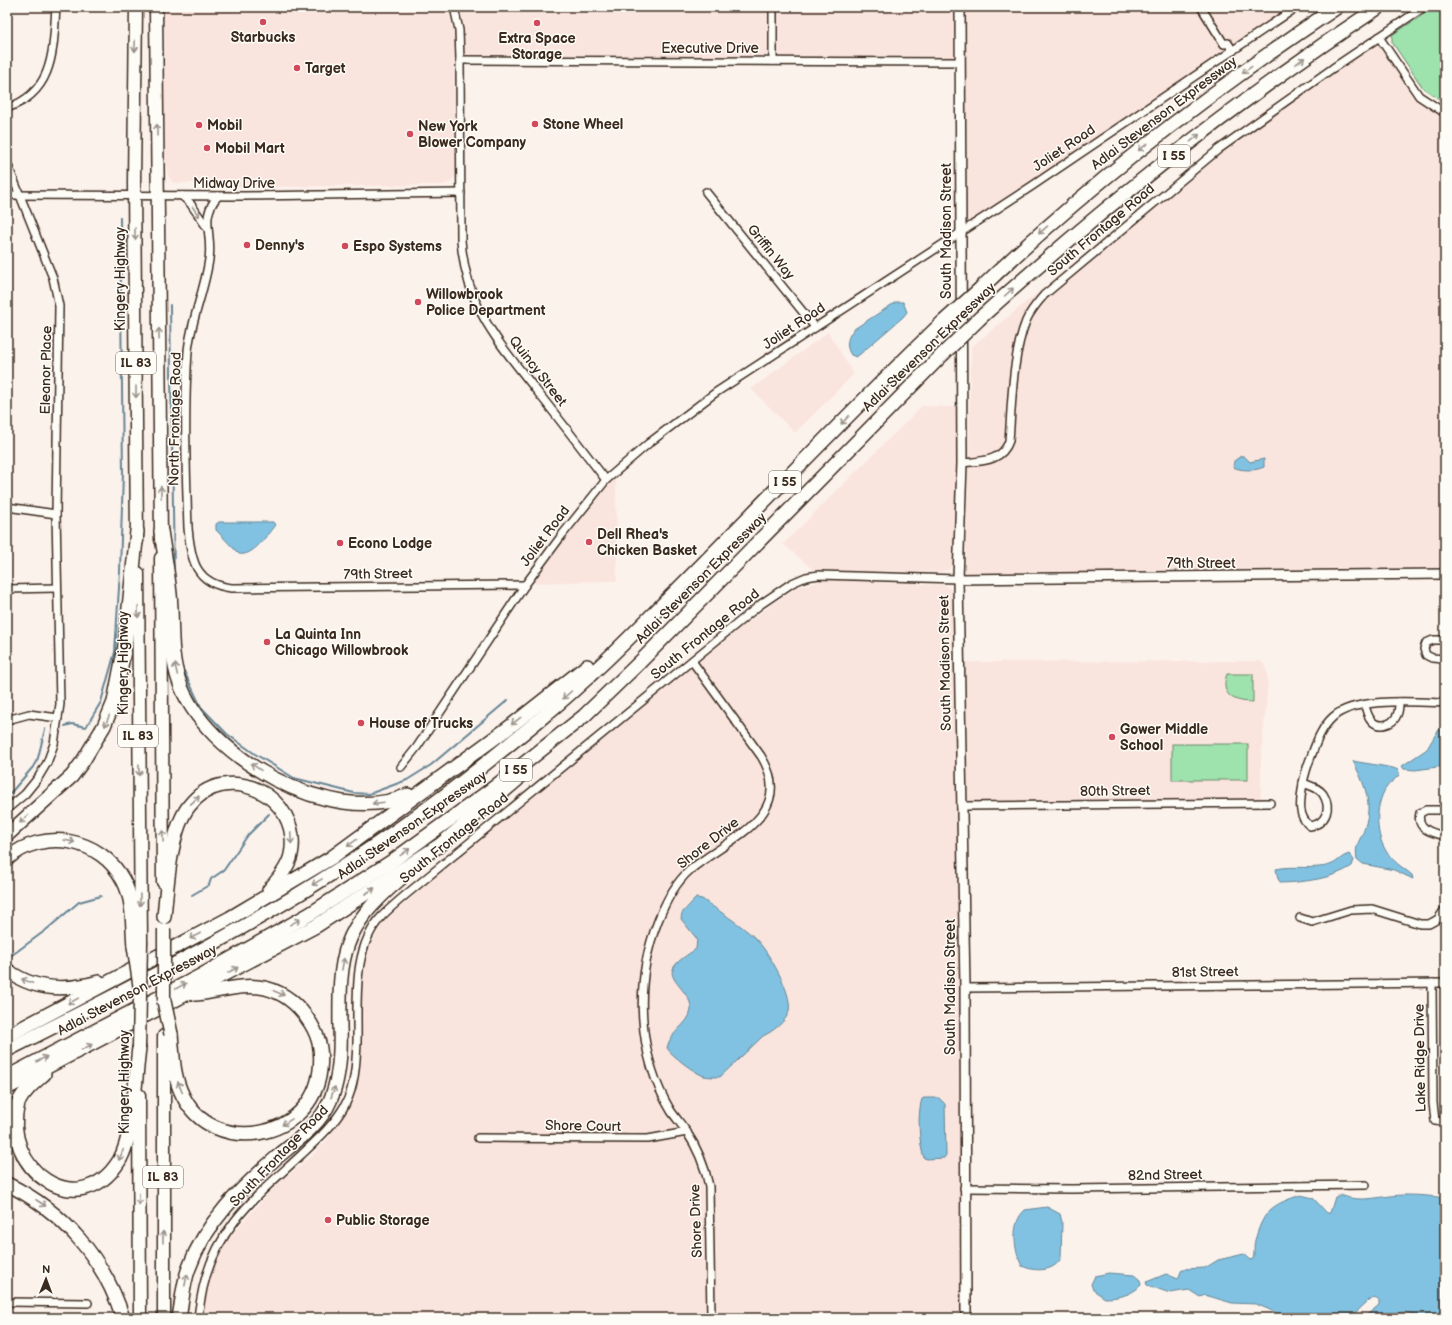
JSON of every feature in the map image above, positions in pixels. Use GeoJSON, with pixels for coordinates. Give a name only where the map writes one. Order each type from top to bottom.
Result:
{"type":"FeatureCollection","features":[{"type":"Feature","properties":{"kind":"highway","name":"Adlai Stevenson Expressway"},"geometry":{"type":"LineString","coordinates":[[7,1050],[189,956],[279,905],[418,816],[546,714],[626,640],[765,503],[902,362],[1026,245],[1142,148],[1253,65],[1337,7]]}},
{"type":"Feature","properties":{"kind":"highway","name":"Adlai Stevenson Expressway"},"geometry":{"type":"LineString","coordinates":[[7,1077],[202,975],[310,914],[398,857],[492,789],[584,716],[675,627],[980,318],[1102,212],[1231,110],[1315,49],[1379,7]]}},
{"type":"Feature","properties":{"kind":"highway"},"geometry":{"type":"LineString","coordinates":[[7,834],[72,776],[84,761],[104,726],[114,702],[126,646],[137,531]]}},
{"type":"Feature","properties":{"kind":"highway"},"geometry":{"type":"LineString","coordinates":[[161,531],[170,594],[171,647],[178,680],[191,706],[215,734],[231,749],[272,778],[313,796],[338,802],[373,804],[395,801],[428,786]]}},
{"type":"Feature","properties":{"kind":"highway"},"geometry":{"type":"LineString","coordinates":[[7,1036],[230,918],[331,858],[513,724],[584,669],[604,651],[626,640]]}},
{"type":"Feature","properties":{"kind":"highway"},"geometry":{"type":"LineString","coordinates":[[179,1318],[188,1269],[197,1249],[213,1224],[248,1182],[308,1130],[319,1118],[329,1103],[339,1069],[341,1049],[340,984],[350,935],[361,917],[373,903],[548,754],[584,716]]}},
{"type":"Feature","properties":{"kind":"highway"},"geometry":{"type":"LineString","coordinates":[[164,923],[171,859],[176,838],[189,806],[198,797],[218,786],[240,785],[262,792],[279,805],[290,828],[292,840],[291,856],[280,878],[269,890],[230,918]]}},
{"type":"Feature","properties":{"kind":"highway"},"geometry":{"type":"LineString","coordinates":[[7,858],[31,844],[54,839],[78,843],[90,848],[114,867],[123,880],[129,894],[138,944],[140,986]]}},
{"type":"Feature","properties":{"kind":"highway"},"geometry":{"type":"LineString","coordinates":[[7,1088],[52,1066],[316,926],[440,845]]}},
{"type":"Feature","properties":{"kind":"highway"},"geometry":{"type":"LineString","coordinates":[[7,970],[25,981],[39,986],[53,988],[70,988],[120,976]]}},
{"type":"Feature","properties":{"kind":"highway"},"geometry":{"type":"LineString","coordinates":[[164,1001],[167,1035],[176,1079],[183,1096],[199,1116],[211,1124],[225,1130],[242,1133],[273,1130],[297,1116],[308,1105],[315,1091],[319,1076],[321,1046],[316,1032],[297,1004],[282,994],[265,988],[249,986],[186,994]]}},
{"type":"Feature","properties":{"kind":"highway"},"geometry":{"type":"LineString","coordinates":[[52,1066],[26,1091],[18,1103],[12,1124],[15,1148],[26,1169],[36,1178],[56,1187],[70,1189],[85,1187],[104,1178],[120,1160],[125,1145],[131,1116],[139,1048]]}},
{"type":"Feature","properties":{"kind":"highway"},"geometry":{"type":"LineString","coordinates":[[7,1184],[46,1206],[76,1234],[91,1252],[117,1300],[123,1318]]}},
{"type":"Feature","properties":{"kind":"main road","name":"Kingery Highway"},"geometry":{"type":"LineString","coordinates":[[136,7],[135,195],[138,944]]}},
{"type":"Feature","properties":{"kind":"main road","name":"IL 83"},"geometry":{"type":"LineString","coordinates":[[156,7],[164,1001]]}},
{"type":"Feature","properties":{"kind":"main road","name":"Kingery Highway"},"geometry":{"type":"LineString","coordinates":[[140,986],[140,1318]]}},
{"type":"Feature","properties":{"kind":"main road","name":"IL 83"},"geometry":{"type":"LineString","coordinates":[[164,1318],[167,1035]]}},
{"type":"Feature","properties":{"kind":"street"},"geometry":{"type":"LineString","coordinates":[[7,108],[29,98],[45,76],[52,46],[56,7]]}},
{"type":"Feature","properties":{"kind":"street","name":"Quincy Street"},"geometry":{"type":"LineString","coordinates":[[454,7],[458,30],[460,60],[461,240],[463,262],[474,299],[483,319],[500,345],[606,480]]}},
{"type":"Feature","properties":{"kind":"street"},"geometry":{"type":"LineString","coordinates":[[773,7],[773,61]]}},
{"type":"Feature","properties":{"kind":"street","name":"South Madison Street"},"geometry":{"type":"LineString","coordinates":[[960,7],[959,62],[962,463],[958,579],[965,988],[964,1188],[966,1318]]}},
{"type":"Feature","properties":{"kind":"street"},"geometry":{"type":"LineString","coordinates":[[1201,7],[1224,44],[1228,43],[1233,51]]}},
{"type":"Feature","properties":{"kind":"street","name":"Joliet Road"},"geometry":{"type":"LineString","coordinates":[[401,767],[417,746],[525,585],[562,535],[606,480],[691,409],[960,231],[1032,186],[1297,7]]}},
{"type":"Feature","properties":{"kind":"street","name":"South Frontage Road"},"geometry":{"type":"LineString","coordinates":[[962,463],[993,459],[1006,449],[1009,441],[1014,380],[1022,333],[1027,319],[1044,296],[1219,149],[1424,7]]}},
{"type":"Feature","properties":{"kind":"street"},"geometry":{"type":"LineString","coordinates":[[1379,37],[1419,96],[1445,113]]}},
{"type":"Feature","properties":{"kind":"street","name":"Executive Drive"},"geometry":{"type":"LineString","coordinates":[[460,60],[959,62]]}},
{"type":"Feature","properties":{"kind":"street","name":"Eleanor Place"},"geometry":{"type":"LineString","coordinates":[[7,163],[53,278],[59,306],[56,514],[57,588]]}},
{"type":"Feature","properties":{"kind":"street","name":"Griffin Way"},"geometry":{"type":"LineString","coordinates":[[706,192],[815,327]]}},
{"type":"Feature","properties":{"kind":"street","name":"Midway Drive"},"geometry":{"type":"LineString","coordinates":[[7,195],[218,196],[461,193]]}},
{"type":"Feature","properties":{"kind":"street"},"geometry":{"type":"LineString","coordinates":[[182,196],[190,203],[208,230]]}},
{"type":"Feature","properties":{"kind":"street","name":"North Frontage Road"},"geometry":{"type":"LineString","coordinates":[[218,196],[210,205],[207,213],[209,259],[194,318],[188,352],[188,528],[191,556],[198,572],[210,582],[232,588]]}},
{"type":"Feature","properties":{"kind":"street"},"geometry":{"type":"LineString","coordinates":[[7,506],[56,514]]}},
{"type":"Feature","properties":{"kind":"street","name":"79th Street"},"geometry":{"type":"LineString","coordinates":[[958,579],[1445,574]]}},
{"type":"Feature","properties":{"kind":"street","name":"South Frontage Road"},"geometry":{"type":"LineString","coordinates":[[198,1318],[208,1266],[218,1244],[228,1228],[250,1203],[335,1121],[345,1105],[355,1075],[359,966],[371,933],[382,917],[428,876],[761,604],[792,583],[806,577],[819,575],[958,579]]}},
{"type":"Feature","properties":{"kind":"street","name":"79th Street"},"geometry":{"type":"LineString","coordinates":[[232,588],[525,585]]}},
{"type":"Feature","properties":{"kind":"street"},"geometry":{"type":"LineString","coordinates":[[7,589],[57,588],[60,704],[54,744],[41,773],[25,794],[7,809]]}},
{"type":"Feature","properties":{"kind":"street"},"geometry":{"type":"LineString","coordinates":[[1445,640],[1433,640],[1426,643],[1424,649],[1426,655],[1432,658],[1445,659]]}},
{"type":"Feature","properties":{"kind":"street","name":"Shore Drive"},"geometry":{"type":"LineString","coordinates":[[692,661],[761,756],[769,770],[772,789],[769,804],[758,821],[689,871],[669,898],[659,918],[649,947],[642,993],[645,1039],[652,1067],[671,1111],[687,1132],[704,1166],[709,1186],[711,1318]]}},
{"type":"Feature","properties":{"kind":"street"},"geometry":{"type":"LineString","coordinates":[[1304,784],[1315,787],[1322,793],[1326,802],[1327,813],[1324,820],[1318,825],[1310,826],[1303,821],[1300,815],[1305,774],[1318,737],[1326,724],[1335,715],[1365,705],[1399,702],[1445,703]]}},
{"type":"Feature","properties":{"kind":"street"},"geometry":{"type":"LineString","coordinates":[[1365,705],[1370,719],[1379,725],[1387,724],[1393,721],[1397,715],[1399,702]]}},
{"type":"Feature","properties":{"kind":"street"},"geometry":{"type":"LineString","coordinates":[[7,720],[29,714],[58,718]]}},
{"type":"Feature","properties":{"kind":"street","name":"80th Street"},"geometry":{"type":"LineString","coordinates":[[961,806],[1270,803]]}},
{"type":"Feature","properties":{"kind":"street"},"geometry":{"type":"LineString","coordinates":[[1445,810],[1426,810],[1420,813],[1418,820],[1420,825],[1426,830],[1445,836]]}},
{"type":"Feature","properties":{"kind":"street"},"geometry":{"type":"LineString","coordinates":[[1300,918],[1312,922],[1351,910],[1372,909],[1420,924],[1429,924],[1438,919],[1445,909]]}},
{"type":"Feature","properties":{"kind":"street","name":"Lake Ridge Drive"},"geometry":{"type":"LineString","coordinates":[[1432,983],[1433,1103],[1435,1121],[1445,1122]]}},
{"type":"Feature","properties":{"kind":"street","name":"81st Street"},"geometry":{"type":"LineString","coordinates":[[965,988],[1445,983]]}},
{"type":"Feature","properties":{"kind":"street","name":"Shore Court"},"geometry":{"type":"LineString","coordinates":[[478,1138],[648,1139],[687,1132]]}},
{"type":"Feature","properties":{"kind":"street","name":"82nd Street"},"geometry":{"type":"LineString","coordinates":[[964,1188],[1072,1189],[1366,1185]]}},
{"type":"Feature","properties":{"kind":"street"},"geometry":{"type":"LineString","coordinates":[[7,1302],[88,1303]]}},
{"type":"Feature","properties":{"kind":"shaded area"},"geometry":{"type":"Polygon","coordinates":[[[164,7],[448,7],[454,36],[454,178],[449,183],[443,185],[239,187],[209,183],[173,183],[168,176],[165,157],[164,7]]]}},
{"type":"Feature","properties":{"kind":"shaded area"},"geometry":{"type":"Polygon","coordinates":[[[460,7],[954,7],[954,57],[465,55],[464,26],[460,7]]]}},
{"type":"Feature","properties":{"kind":"shaded area"},"geometry":{"type":"Polygon","coordinates":[[[964,7],[1291,7],[963,226],[964,7]]]}},
{"type":"Feature","properties":{"kind":"shaded area"},"geometry":{"type":"Polygon","coordinates":[[[1380,30],[1423,95],[1445,110],[1445,570],[965,573],[971,347],[1246,122],[1380,30]]]}},
{"type":"Feature","properties":{"kind":"shaded area"},"geometry":{"type":"Polygon","coordinates":[[[828,332],[854,374],[795,433],[751,389],[828,332]]]}},
{"type":"Feature","properties":{"kind":"shaded area"},"geometry":{"type":"Polygon","coordinates":[[[922,406],[956,407],[957,472],[953,565],[948,570],[940,572],[814,571],[783,544],[922,406]]]}},
{"type":"Feature","properties":{"kind":"shaded area"},"geometry":{"type":"Polygon","coordinates":[[[616,475],[617,581],[529,583],[592,500],[616,475]]]}},
{"type":"Feature","properties":{"kind":"shaded area"},"geometry":{"type":"Polygon","coordinates":[[[827,580],[945,585],[955,592],[962,1318],[202,1318],[206,1285],[212,1266],[223,1244],[277,1184],[313,1155],[328,1138],[348,1108],[358,1084],[361,1067],[360,1002],[363,966],[371,944],[384,921],[453,861],[738,629],[796,587],[827,580]]]}},
{"type":"Feature","properties":{"kind":"shaded area","name":"Gower Middle School"},"geometry":{"type":"Polygon","coordinates":[[[1260,661],[1264,664],[1267,672],[1268,684],[1261,758],[1261,803],[961,806],[959,662],[1260,661]]]}},
{"type":"Feature","properties":{"kind":"green space"},"geometry":{"type":"Polygon","coordinates":[[[1435,7],[1445,7],[1445,103],[1423,88],[1392,42],[1392,35],[1435,7]]]}},
{"type":"Feature","properties":{"kind":"green space"},"geometry":{"type":"Polygon","coordinates":[[[1227,674],[1253,674],[1253,702],[1240,701],[1227,693],[1225,682],[1227,674]]]}},
{"type":"Feature","properties":{"kind":"green space"},"geometry":{"type":"Polygon","coordinates":[[[1172,744],[1248,744],[1248,780],[1172,780],[1172,744]]]}},
{"type":"Feature","properties":{"kind":"water"},"geometry":{"type":"Polygon","coordinates":[[[896,302],[903,302],[907,312],[903,317],[859,355],[856,357],[851,355],[847,345],[850,335],[854,329],[896,302]]]}},
{"type":"Feature","properties":{"kind":"water"},"geometry":{"type":"Polygon","coordinates":[[[1241,456],[1244,456],[1250,462],[1264,459],[1264,467],[1248,470],[1233,467],[1234,461],[1241,456]]]}},
{"type":"Feature","properties":{"kind":"water"},"geometry":{"type":"Polygon","coordinates":[[[219,522],[273,522],[275,525],[254,549],[244,554],[239,554],[216,530],[216,524],[219,522]]]}},
{"type":"Feature","properties":{"kind":"water"},"geometry":{"type":"Polygon","coordinates":[[[1440,729],[1445,740],[1445,766],[1415,770],[1404,769],[1402,766],[1427,749],[1440,729]]]}},
{"type":"Feature","properties":{"kind":"water"},"geometry":{"type":"Polygon","coordinates":[[[1353,761],[1398,770],[1399,775],[1386,788],[1379,804],[1379,831],[1384,848],[1397,863],[1412,875],[1413,879],[1394,870],[1363,864],[1357,859],[1356,849],[1365,827],[1368,801],[1361,777],[1353,761]]]}},
{"type":"Feature","properties":{"kind":"water"},"geometry":{"type":"Polygon","coordinates":[[[1349,854],[1354,860],[1352,866],[1336,874],[1299,882],[1281,883],[1278,879],[1276,869],[1324,866],[1332,864],[1349,854]]]}},
{"type":"Feature","properties":{"kind":"water"},"geometry":{"type":"Polygon","coordinates":[[[696,898],[702,899],[736,922],[755,938],[773,962],[783,983],[789,1003],[788,1015],[785,1019],[775,1029],[763,1036],[720,1077],[704,1076],[700,1074],[679,1060],[667,1048],[672,1037],[687,1020],[691,1010],[691,1004],[688,998],[672,973],[677,963],[696,949],[697,939],[681,919],[682,913],[696,898]]]}},
{"type":"Feature","properties":{"kind":"water"},"geometry":{"type":"Polygon","coordinates":[[[939,1098],[945,1104],[946,1155],[944,1158],[924,1158],[921,1145],[919,1120],[920,1105],[922,1099],[939,1098]]]}},
{"type":"Feature","properties":{"kind":"water"},"geometry":{"type":"Polygon","coordinates":[[[1301,1195],[1313,1198],[1327,1213],[1330,1213],[1335,1197],[1341,1195],[1356,1199],[1397,1195],[1445,1198],[1445,1313],[1430,1317],[1403,1312],[1386,1315],[1381,1318],[1363,1318],[1379,1305],[1379,1300],[1375,1297],[1369,1300],[1350,1318],[1289,1318],[1256,1304],[1232,1303],[1205,1295],[1200,1297],[1189,1290],[1170,1293],[1147,1285],[1146,1282],[1166,1274],[1178,1279],[1182,1269],[1205,1268],[1218,1260],[1244,1254],[1251,1260],[1253,1259],[1255,1240],[1262,1220],[1266,1214],[1277,1205],[1301,1195]]]}},
{"type":"Feature","properties":{"kind":"water"},"geometry":{"type":"Polygon","coordinates":[[[1047,1207],[1060,1214],[1062,1222],[1061,1258],[1054,1266],[1044,1270],[1027,1268],[1022,1266],[1015,1245],[1015,1229],[1017,1222],[1025,1210],[1047,1207]]]}},
{"type":"Feature","properties":{"kind":"water"},"geometry":{"type":"Polygon","coordinates":[[[1109,1273],[1134,1275],[1140,1280],[1141,1285],[1124,1295],[1105,1298],[1093,1290],[1091,1284],[1095,1276],[1109,1273]]]}},
{"type":"Feature","properties":{"kind":"waterway"},"geometry":{"type":"LineString","coordinates":[[65,726],[72,724],[86,727],[101,702],[115,652],[120,571],[123,473],[120,217]]}},
{"type":"Feature","properties":{"kind":"waterway"},"geometry":{"type":"LineString","coordinates":[[170,305],[174,576]]}},
{"type":"Feature","properties":{"kind":"waterway"},"geometry":{"type":"LineString","coordinates":[[175,594],[177,597],[177,605]]}},
{"type":"Feature","properties":{"kind":"waterway"},"geometry":{"type":"LineString","coordinates":[[182,667],[201,707],[227,734],[255,754],[294,778],[354,793],[369,794],[407,780],[431,765],[508,700]]}},
{"type":"Feature","properties":{"kind":"waterway"},"geometry":{"type":"LineString","coordinates":[[7,797],[33,767],[38,758],[45,729]]}},
{"type":"Feature","properties":{"kind":"waterway"},"geometry":{"type":"LineString","coordinates":[[192,895],[209,885],[211,879],[224,870],[248,835],[269,814]]}},
{"type":"Feature","properties":{"kind":"waterway"},"geometry":{"type":"LineString","coordinates":[[8,958],[46,930],[79,902],[101,896]]}},
{"type":"Feature","properties":{"kind":"place","name":"Starbucks"},"geometry":{"type":"Point","coordinates":[263,22]}},
{"type":"Feature","properties":{"kind":"place","name":"Extra Space Storage"},"geometry":{"type":"Point","coordinates":[537,23]}},
{"type":"Feature","properties":{"kind":"place","name":"Target"},"geometry":{"type":"Point","coordinates":[297,68]}},
{"type":"Feature","properties":{"kind":"place","name":"Stone Wheel"},"geometry":{"type":"Point","coordinates":[535,124]}},
{"type":"Feature","properties":{"kind":"place","name":"Mobil"},"geometry":{"type":"Point","coordinates":[199,125]}},
{"type":"Feature","properties":{"kind":"place","name":"New York Blower Company"},"geometry":{"type":"Point","coordinates":[410,134]}},
{"type":"Feature","properties":{"kind":"place","name":"Mobil Mart"},"geometry":{"type":"Point","coordinates":[207,148]}},
{"type":"Feature","properties":{"kind":"place","name":"Denny's"},"geometry":{"type":"Point","coordinates":[247,245]}},
{"type":"Feature","properties":{"kind":"place","name":"Espo Systems"},"geometry":{"type":"Point","coordinates":[345,246]}},
{"type":"Feature","properties":{"kind":"place","name":"Willowbrook Police Department"},"geometry":{"type":"Point","coordinates":[418,302]}},
{"type":"Feature","properties":{"kind":"place","name":"Dell Rhea's Chicken Basket"},"geometry":{"type":"Point","coordinates":[589,542]}},
{"type":"Feature","properties":{"kind":"place","name":"Econo Lodge"},"geometry":{"type":"Point","coordinates":[340,543]}},
{"type":"Feature","properties":{"kind":"place","name":"La Quinta Inn Chicago Willowbrook"},"geometry":{"type":"Point","coordinates":[267,642]}},
{"type":"Feature","properties":{"kind":"place","name":"House of Trucks"},"geometry":{"type":"Point","coordinates":[361,723]}},
{"type":"Feature","properties":{"kind":"place","name":"Gower Middle School"},"geometry":{"type":"Point","coordinates":[1112,737]}},
{"type":"Feature","properties":{"kind":"place","name":"Public Storage"},"geometry":{"type":"Point","coordinates":[328,1220]}}]}
